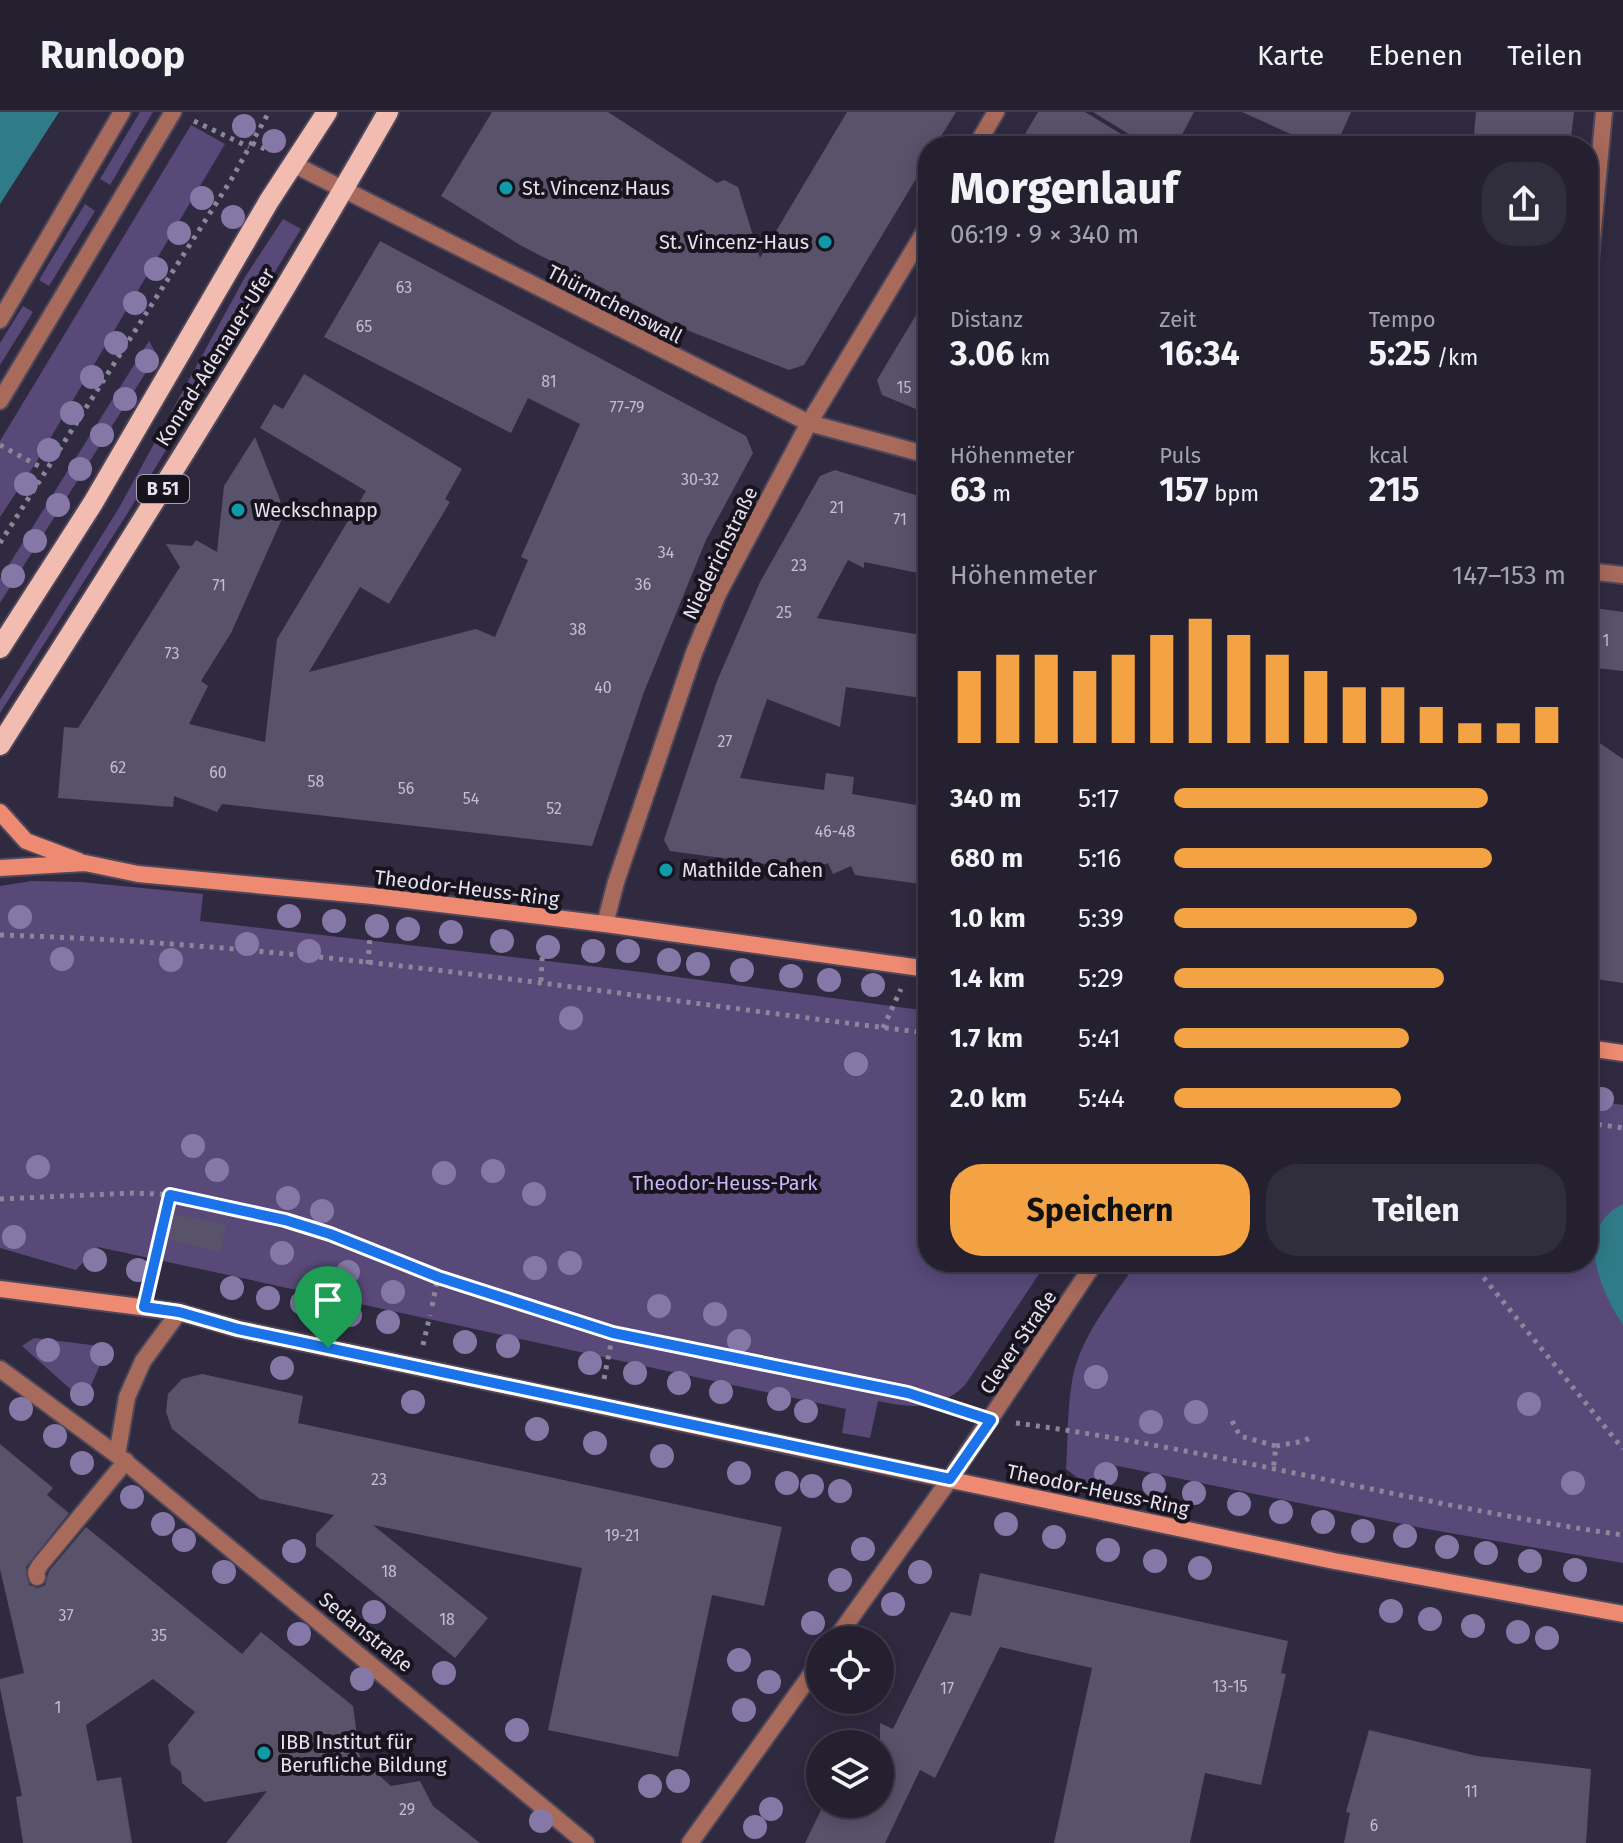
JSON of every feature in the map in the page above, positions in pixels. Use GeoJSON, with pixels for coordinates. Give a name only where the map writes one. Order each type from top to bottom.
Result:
{"type":"FeatureCollection","features":[{"type":"Feature","properties":{"kind":"main road","name":"Konrad-Adenauer-Ufer"},"geometry":{"type":"LineString","coordinates":[[0,648],[93,503],[212,296],[327,112]]}},
{"type":"Feature","properties":{"kind":"main road","name":"Konrad-Adenauer-Ufer"},"geometry":{"type":"LineString","coordinates":[[0,745],[157,499],[388,112]]}},
{"type":"Feature","properties":{"kind":"main road"},"geometry":{"type":"LineString","coordinates":[[0,812],[26,841],[85,863]]}},
{"type":"Feature","properties":{"kind":"main road","name":"Theodor-Heuss-Ring"},"geometry":{"type":"LineString","coordinates":[[0,868],[85,863],[138,874],[373,896],[605,924],[918,968]]}},
{"type":"Feature","properties":{"kind":"main road"},"geometry":{"type":"LineString","coordinates":[[1598,1049],[1623,1053]]}},
{"type":"Feature","properties":{"kind":"main road","name":"Theodor-Heuss-Ring"},"geometry":{"type":"LineString","coordinates":[[0,1289],[179,1312],[238,1329],[1334,1561],[1623,1614]]}},
{"type":"Feature","properties":{"kind":"street"},"geometry":{"type":"LineString","coordinates":[[0,320],[122,112]]}},
{"type":"Feature","properties":{"kind":"street"},"geometry":{"type":"LineString","coordinates":[[0,401],[173,112]]}},
{"type":"Feature","properties":{"kind":"street"},"geometry":{"type":"LineString","coordinates":[[982,136],[996,112]]}},
{"type":"Feature","properties":{"kind":"street"},"geometry":{"type":"LineString","coordinates":[[1598,176],[1604,112]]}},
{"type":"Feature","properties":{"kind":"street","name":"Thürmchenswall"},"geometry":{"type":"LineString","coordinates":[[293,164],[809,423],[918,452]]}},
{"type":"Feature","properties":{"kind":"street","name":"Niederichstraße"},"geometry":{"type":"LineString","coordinates":[[605,924],[616,882],[718,594],[809,423],[918,243]]}},
{"type":"Feature","properties":{"kind":"street"},"geometry":{"type":"LineString","coordinates":[[1598,572],[1623,575]]}},
{"type":"Feature","properties":{"kind":"street","name":"Clever Straße"},"geometry":{"type":"LineString","coordinates":[[845,1626],[991,1420],[1088,1272]]}},
{"type":"Feature","properties":{"kind":"street"},"geometry":{"type":"LineString","coordinates":[[37,1577],[40,1565],[122,1458],[127,1397],[143,1361],[179,1312]]}},
{"type":"Feature","properties":{"kind":"street","name":"Sedanstraße"},"geometry":{"type":"LineString","coordinates":[[0,1369],[122,1458],[586,1843]]}},
{"type":"Feature","properties":{"kind":"street"},"geometry":{"type":"LineString","coordinates":[[690,1843],[806,1681]]}},
{"type":"Feature","properties":{"kind":"path"},"geometry":{"type":"LineString","coordinates":[[0,543],[269,112]]}},
{"type":"Feature","properties":{"kind":"path"},"geometry":{"type":"LineString","coordinates":[[195,121],[249,147]]}},
{"type":"Feature","properties":{"kind":"path"},"geometry":{"type":"LineString","coordinates":[[0,445],[44,469]]}},
{"type":"Feature","properties":{"kind":"path"},"geometry":{"type":"LineString","coordinates":[[368,964],[373,896]]}},
{"type":"Feature","properties":{"kind":"path"},"geometry":{"type":"LineString","coordinates":[[541,981],[544,918]]}},
{"type":"Feature","properties":{"kind":"path"},"geometry":{"type":"LineString","coordinates":[[0,935],[164,943],[541,981],[918,1032]]}},
{"type":"Feature","properties":{"kind":"path"},"geometry":{"type":"LineString","coordinates":[[883,1028],[918,971]]}},
{"type":"Feature","properties":{"kind":"path"},"geometry":{"type":"LineString","coordinates":[[1598,1124],[1623,1128]]}},
{"type":"Feature","properties":{"kind":"path"},"geometry":{"type":"LineString","coordinates":[[0,1199],[133,1193],[170,1195],[271,1217],[330,1234],[438,1277],[613,1333],[908,1393],[991,1420],[1099,1434],[1430,1502],[1623,1535]]}},
{"type":"Feature","properties":{"kind":"path"},"geometry":{"type":"LineString","coordinates":[[144,1307],[170,1195]]}},
{"type":"Feature","properties":{"kind":"path"},"geometry":{"type":"LineString","coordinates":[[1479,1272],[1623,1449]]}},
{"type":"Feature","properties":{"kind":"path"},"geometry":{"type":"LineString","coordinates":[[432,1306],[438,1277]]}},
{"type":"Feature","properties":{"kind":"path"},"geometry":{"type":"LineString","coordinates":[[599,1406],[613,1333]]}},
{"type":"Feature","properties":{"kind":"path"},"geometry":{"type":"LineString","coordinates":[[1232,1421],[1240,1436],[1276,1446],[1311,1437]]}},
{"type":"Feature","properties":{"kind":"path"},"geometry":{"type":"LineString","coordinates":[[1273,1471],[1276,1446]]}},
{"type":"Feature","properties":{"kind":"green space"},"geometry":{"type":"Polygon","coordinates":[[[140,112],[153,112],[110,185],[100,179],[140,112]]]}},
{"type":"Feature","properties":{"kind":"green space"},"geometry":{"type":"Polygon","coordinates":[[[191,125],[225,144],[35,464],[0,517],[0,441],[191,125]]]}},
{"type":"Feature","properties":{"kind":"green space"},"geometry":{"type":"Polygon","coordinates":[[[85,204],[95,211],[49,286],[39,280],[85,204]]]}},
{"type":"Feature","properties":{"kind":"green space"},"geometry":{"type":"Polygon","coordinates":[[[283,219],[301,229],[127,514],[0,713],[0,700],[120,506],[245,277],[283,219]]]}},
{"type":"Feature","properties":{"kind":"green space"},"geometry":{"type":"Polygon","coordinates":[[[23,306],[33,312],[0,365],[0,343],[23,306]]]}},
{"type":"Feature","properties":{"kind":"green space"},"geometry":{"type":"Polygon","coordinates":[[[149,341],[157,355],[0,603],[0,579],[149,341]]]}},
{"type":"Feature","properties":{"kind":"green space","name":"Theodor-Heuss-Park"},"geometry":{"type":"Polygon","coordinates":[[[32,881],[81,882],[203,894],[200,921],[641,972],[918,1010],[918,1272],[1040,1272],[965,1385],[935,1403],[913,1406],[878,1401],[870,1438],[842,1433],[846,1409],[98,1247],[76,1270],[0,1248],[0,886],[32,881]]]}},
{"type":"Feature","properties":{"kind":"green space"},"geometry":{"type":"Polygon","coordinates":[[[1598,1101],[1623,1105],[1623,1563],[1427,1529],[1113,1465],[1108,1489],[1083,1482],[1066,1469],[1070,1399],[1077,1360],[1100,1316],[1130,1272],[1598,1272],[1598,1101]]]}},
{"type":"Feature","properties":{"kind":"green space"},"geometry":{"type":"Polygon","coordinates":[[[34,1338],[108,1347],[84,1401],[22,1346],[34,1338]]]}},
{"type":"Feature","properties":{"kind":"shaded area"},"geometry":{"type":"Polygon","coordinates":[[[0,112],[59,112],[0,204],[0,112]]]}},
{"type":"Feature","properties":{"kind":"shaded area"},"geometry":{"type":"Polygon","coordinates":[[[1623,1204],[1623,1325],[1606,1295],[1598,1270],[1598,1232],[1608,1215],[1623,1204]]]}},
{"type":"Feature","properties":{"kind":"building"},"geometry":{"type":"Polygon","coordinates":[[[492,112],[608,112],[717,183],[724,180],[738,187],[760,258],[847,112],[956,112],[941,136],[918,136],[918,176],[804,365],[789,370],[674,325],[520,245],[441,196],[492,112]]]}},
{"type":"Feature","properties":{"kind":"building"},"geometry":{"type":"Polygon","coordinates":[[[1038,112],[1085,112],[1125,136],[1024,136],[1038,112]]]}},
{"type":"Feature","properties":{"kind":"building"},"geometry":{"type":"Polygon","coordinates":[[[1093,112],[1194,112],[1181,136],[1132,136],[1093,112]]]}},
{"type":"Feature","properties":{"kind":"building"},"geometry":{"type":"Polygon","coordinates":[[[1242,112],[1351,112],[1340,136],[1295,136],[1242,112]]]}},
{"type":"Feature","properties":{"kind":"building"},"geometry":{"type":"Polygon","coordinates":[[[1476,112],[1574,112],[1571,136],[1474,136],[1476,112]]]}},
{"type":"Feature","properties":{"kind":"building"},"geometry":{"type":"Polygon","coordinates":[[[380,241],[746,436],[753,453],[706,540],[644,692],[592,846],[222,804],[217,812],[174,796],[173,807],[58,798],[64,727],[78,728],[180,567],[166,544],[192,546],[196,540],[217,552],[224,486],[255,437],[280,500],[281,521],[231,633],[201,681],[208,686],[189,724],[265,742],[277,639],[366,491],[260,428],[274,404],[283,409],[304,374],[462,469],[445,499],[450,502],[389,604],[360,587],[309,672],[476,629],[495,637],[528,560],[521,557],[580,424],[528,398],[511,433],[324,337],[380,241]]]}},
{"type":"Feature","properties":{"kind":"building"},"geometry":{"type":"Polygon","coordinates":[[[918,312],[918,410],[882,395],[877,380],[918,312]]]}},
{"type":"Feature","properties":{"kind":"building"},"geometry":{"type":"Polygon","coordinates":[[[835,470],[918,496],[918,573],[864,562],[864,568],[848,560],[817,618],[918,634],[918,697],[846,687],[840,727],[767,699],[740,778],[824,790],[826,773],[854,777],[852,794],[918,805],[918,884],[855,875],[851,866],[833,874],[828,863],[811,870],[806,860],[788,867],[670,851],[664,840],[717,681],[760,582],[820,476],[835,470]]]}},
{"type":"Feature","properties":{"kind":"building"},"geometry":{"type":"Polygon","coordinates":[[[1598,608],[1623,612],[1623,671],[1598,668],[1598,608]]]}},
{"type":"Feature","properties":{"kind":"building"},"geometry":{"type":"Polygon","coordinates":[[[1598,742],[1623,759],[1623,983],[1598,979],[1598,742]]]}},
{"type":"Feature","properties":{"kind":"building"},"geometry":{"type":"Polygon","coordinates":[[[174,1214],[226,1224],[220,1252],[168,1240],[174,1214]]]}},
{"type":"Feature","properties":{"kind":"building"},"geometry":{"type":"Polygon","coordinates":[[[202,1374],[303,1396],[298,1423],[782,1527],[764,1606],[712,1595],[678,1757],[548,1730],[582,1568],[373,1525],[488,1618],[455,1658],[316,1546],[316,1534],[334,1515],[260,1499],[172,1429],[166,1412],[168,1394],[182,1379],[202,1374]]]}},
{"type":"Feature","properties":{"kind":"building"},"geometry":{"type":"Polygon","coordinates":[[[0,1444],[53,1488],[47,1495],[69,1513],[26,1567],[29,1585],[38,1588],[45,1585],[49,1571],[86,1527],[242,1654],[261,1632],[353,1706],[360,1758],[391,1786],[420,1781],[433,1806],[480,1843],[226,1843],[267,1791],[205,1802],[182,1783],[181,1772],[171,1764],[168,1745],[195,1712],[153,1679],[86,1725],[97,1781],[121,1777],[132,1843],[23,1843],[16,1797],[22,1796],[0,1688],[0,1679],[24,1673],[0,1569],[0,1444]]]}},
{"type":"Feature","properties":{"kind":"building"},"geometry":{"type":"Polygon","coordinates":[[[980,1573],[1288,1641],[1281,1673],[1286,1674],[1261,1785],[1205,1773],[1190,1843],[1054,1843],[1092,1668],[1000,1647],[935,1778],[920,1770],[885,1843],[805,1843],[817,1818],[894,1818],[894,1730],[880,1730],[880,1723],[893,1729],[951,1612],[971,1616],[980,1573]]]}},
{"type":"Feature","properties":{"kind":"building"},"geometry":{"type":"Polygon","coordinates":[[[1369,1730],[1477,1756],[1591,1769],[1586,1843],[1344,1843],[1350,1813],[1346,1812],[1369,1730]]]}},
{"type":"Feature","properties":{"kind":"place","name":"St. Vincenz Haus"},"geometry":{"type":"Point","coordinates":[506,188]}},
{"type":"Feature","properties":{"kind":"place","name":"St. Vincenz-Haus"},"geometry":{"type":"Point","coordinates":[825,242]}},
{"type":"Feature","properties":{"kind":"place","name":"Weckschnapp"},"geometry":{"type":"Point","coordinates":[238,510]}},
{"type":"Feature","properties":{"kind":"place","name":"Mathilde Cahen"},"geometry":{"type":"Point","coordinates":[666,870]}},
{"type":"Feature","properties":{"kind":"place","name":"IBB Institut für Berufliche Bildung"},"geometry":{"type":"Point","coordinates":[264,1753]}},
{"type":"Feature","properties":{"kind":"route"},"geometry":{"type":"LineString","coordinates":[[170,1195],[183,1195],[330,1234],[438,1277],[613,1333],[773,1368],[908,1393],[991,1420],[950,1479],[328,1348],[238,1329],[179,1312],[144,1307],[170,1195]]}}]}
